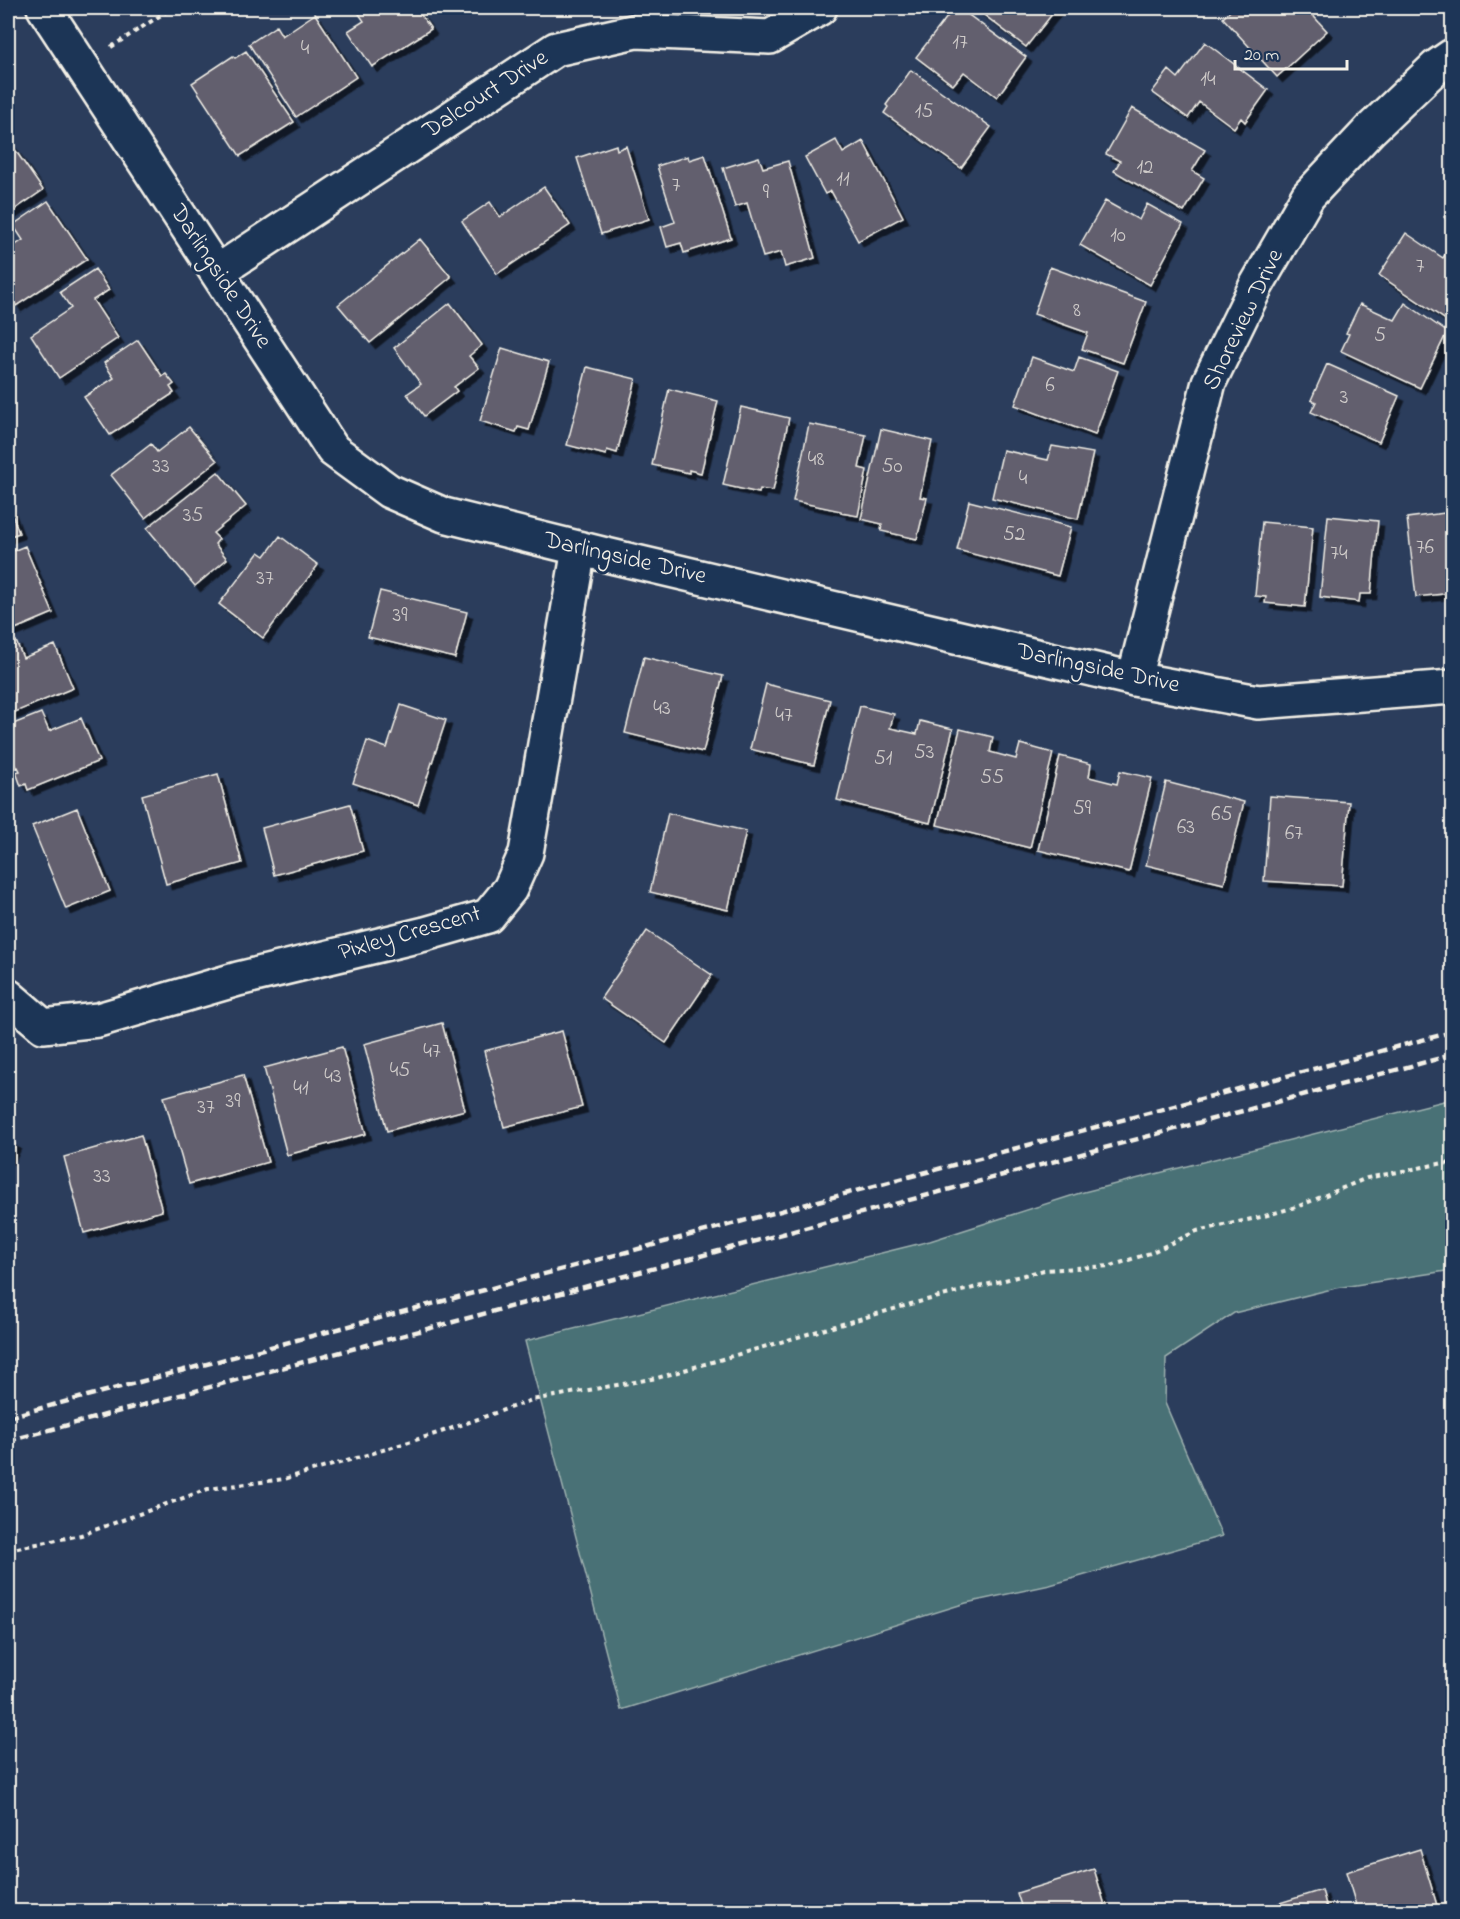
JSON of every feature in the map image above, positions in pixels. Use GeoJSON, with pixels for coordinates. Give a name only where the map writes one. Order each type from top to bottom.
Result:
{"type":"FeatureCollection","features":[{"type":"Feature","properties":{"kind":"street","name":"Darlingside Drive"},"geometry":{"type":"LineString","coordinates":[[44,8],[333,450],[389,492],[444,515],[579,549],[1134,679],[1258,702],[1452,687]]}},
{"type":"Feature","properties":{"kind":"street","name":"Dalcourt Drive"},"geometry":{"type":"LineString","coordinates":[[217,272],[556,49],[636,31],[770,38],[820,8]]}},
{"type":"Feature","properties":{"kind":"street","name":"Shoreview Drive"},"geometry":{"type":"LineString","coordinates":[[1134,679],[1209,382],[1256,286],[1308,196],[1370,130],[1436,67],[1452,56]]}},
{"type":"Feature","properties":{"kind":"street","name":"Pixley Crescent"},"geometry":{"type":"LineString","coordinates":[[8,996],[43,1026],[98,1020],[238,978],[425,934],[488,916],[510,889],[526,853],[579,549]]}},
{"type":"Feature","properties":{"kind":"path"},"geometry":{"type":"LineString","coordinates":[[83,65],[172,8]]}},
{"type":"Feature","properties":{"kind":"path"},"geometry":{"type":"LineString","coordinates":[[8,1550],[81,1535],[208,1489],[284,1479],[438,1433],[532,1400],[657,1378],[911,1304],[1044,1270],[1111,1266],[1150,1253],[1197,1231],[1299,1206],[1367,1178],[1452,1164]]}},
{"type":"Feature","properties":{"kind":"green space"},"geometry":{"type":"Polygon","coordinates":[[[1452,1099],[1452,1270],[1336,1288],[1234,1313],[1166,1358],[1165,1403],[1222,1536],[1050,1585],[966,1603],[621,1710],[525,1341],[930,1241],[1080,1193],[1452,1099]]]}},
{"type":"Feature","properties":{"kind":"building"},"geometry":{"type":"Polygon","coordinates":[[[355,8],[416,8],[431,29],[372,67],[348,31],[364,21],[355,8]]]}},
{"type":"Feature","properties":{"kind":"building"},"geometry":{"type":"Polygon","coordinates":[[[954,8],[959,8],[1026,57],[997,97],[964,72],[953,85],[916,57],[954,8]]]}},
{"type":"Feature","properties":{"kind":"building"},"geometry":{"type":"Polygon","coordinates":[[[975,8],[1057,8],[1026,47],[975,8]]]}},
{"type":"Feature","properties":{"kind":"building"},"geometry":{"type":"Polygon","coordinates":[[[1233,8],[1306,8],[1327,31],[1277,77],[1223,18],[1233,8]]]}},
{"type":"Feature","properties":{"kind":"building"},"geometry":{"type":"Polygon","coordinates":[[[315,14],[356,77],[296,117],[249,44],[276,26],[282,36],[315,14]]]}},
{"type":"Feature","properties":{"kind":"building"},"geometry":{"type":"Polygon","coordinates":[[[1205,42],[1268,90],[1245,122],[1241,118],[1234,128],[1199,102],[1188,118],[1152,92],[1169,70],[1178,78],[1205,42]]]}},
{"type":"Feature","properties":{"kind":"building"},"geometry":{"type":"Polygon","coordinates":[[[246,51],[294,122],[240,156],[192,83],[233,56],[235,58],[246,51]]]}},
{"type":"Feature","properties":{"kind":"building"},"geometry":{"type":"Polygon","coordinates":[[[911,70],[991,127],[961,168],[884,113],[888,107],[886,105],[911,70]]]}},
{"type":"Feature","properties":{"kind":"building"},"geometry":{"type":"Polygon","coordinates":[[[1132,108],[1205,150],[1192,171],[1204,178],[1184,212],[1114,171],[1120,161],[1106,154],[1132,108]]]}},
{"type":"Feature","properties":{"kind":"building"},"geometry":{"type":"Polygon","coordinates":[[[836,140],[843,153],[863,141],[903,217],[858,241],[831,191],[825,194],[805,157],[836,140]]]}},
{"type":"Feature","properties":{"kind":"building"},"geometry":{"type":"Polygon","coordinates":[[[11,144],[43,190],[8,214],[8,147],[11,144]]]}},
{"type":"Feature","properties":{"kind":"building"},"geometry":{"type":"Polygon","coordinates":[[[616,145],[617,150],[626,146],[649,219],[601,234],[577,158],[616,145]]]}},
{"type":"Feature","properties":{"kind":"building"},"geometry":{"type":"Polygon","coordinates":[[[705,155],[731,238],[684,253],[681,243],[667,247],[661,227],[675,222],[657,166],[688,156],[689,160],[705,155]]]}},
{"type":"Feature","properties":{"kind":"building"},"geometry":{"type":"Polygon","coordinates":[[[759,157],[763,168],[788,161],[815,258],[785,267],[781,252],[763,257],[747,203],[735,207],[723,168],[759,157]]]}},
{"type":"Feature","properties":{"kind":"building"},"geometry":{"type":"Polygon","coordinates":[[[544,187],[570,225],[497,274],[462,221],[490,202],[500,217],[544,187]]]}},
{"type":"Feature","properties":{"kind":"building"},"geometry":{"type":"Polygon","coordinates":[[[48,201],[87,259],[16,306],[8,293],[8,250],[23,240],[13,225],[48,201]]]}},
{"type":"Feature","properties":{"kind":"building"},"geometry":{"type":"Polygon","coordinates":[[[1105,201],[1139,220],[1147,204],[1183,224],[1150,285],[1080,245],[1105,201]]]}},
{"type":"Feature","properties":{"kind":"building"},"geometry":{"type":"Polygon","coordinates":[[[1452,208],[1452,225],[1444,217],[1452,208]]]}},
{"type":"Feature","properties":{"kind":"building"},"geometry":{"type":"Polygon","coordinates":[[[1406,233],[1443,258],[1452,243],[1452,324],[1379,275],[1406,233]]]}},
{"type":"Feature","properties":{"kind":"building"},"geometry":{"type":"Polygon","coordinates":[[[420,239],[451,277],[370,343],[338,305],[420,239]]]}},
{"type":"Feature","properties":{"kind":"building"},"geometry":{"type":"Polygon","coordinates":[[[1050,267],[1146,302],[1123,363],[1082,349],[1088,333],[1034,314],[1050,267]]]}},
{"type":"Feature","properties":{"kind":"building"},"geometry":{"type":"Polygon","coordinates":[[[95,269],[109,290],[93,300],[118,338],[59,378],[31,335],[71,308],[60,292],[95,269]]]}},
{"type":"Feature","properties":{"kind":"building"},"geometry":{"type":"Polygon","coordinates":[[[450,303],[482,345],[469,356],[479,368],[454,387],[457,391],[424,416],[407,394],[421,384],[394,348],[450,303]]]}},
{"type":"Feature","properties":{"kind":"building"},"geometry":{"type":"Polygon","coordinates":[[[1405,303],[1447,332],[1420,388],[1341,351],[1349,334],[1346,333],[1360,304],[1395,320],[1405,303]]]}},
{"type":"Feature","properties":{"kind":"building"},"geometry":{"type":"Polygon","coordinates":[[[138,340],[162,376],[166,374],[174,384],[170,387],[174,393],[110,435],[84,397],[114,378],[104,363],[138,340]]]}},
{"type":"Feature","properties":{"kind":"building"},"geometry":{"type":"Polygon","coordinates":[[[502,348],[549,362],[529,430],[518,427],[516,432],[480,421],[502,348]]]}},
{"type":"Feature","properties":{"kind":"building"},"geometry":{"type":"Polygon","coordinates":[[[1032,357],[1074,372],[1079,357],[1118,371],[1095,435],[1015,405],[1032,357]]]}},
{"type":"Feature","properties":{"kind":"building"},"geometry":{"type":"Polygon","coordinates":[[[1327,364],[1399,396],[1379,442],[1311,412],[1316,402],[1311,400],[1327,364]]]}},
{"type":"Feature","properties":{"kind":"building"},"geometry":{"type":"Polygon","coordinates":[[[587,367],[636,379],[617,453],[607,450],[606,455],[567,445],[587,367]]]}},
{"type":"Feature","properties":{"kind":"building"},"geometry":{"type":"Polygon","coordinates":[[[669,389],[718,401],[701,473],[689,470],[689,473],[652,465],[669,389]]]}},
{"type":"Feature","properties":{"kind":"building"},"geometry":{"type":"Polygon","coordinates":[[[741,407],[789,418],[773,491],[760,489],[759,493],[723,485],[741,407]]]}},
{"type":"Feature","properties":{"kind":"building"},"geometry":{"type":"Polygon","coordinates":[[[809,424],[866,435],[859,468],[867,470],[858,516],[793,501],[809,424]]]}},
{"type":"Feature","properties":{"kind":"building"},"geometry":{"type":"Polygon","coordinates":[[[189,427],[217,461],[145,518],[111,475],[151,444],[157,452],[189,427]]]}},
{"type":"Feature","properties":{"kind":"building"},"geometry":{"type":"Polygon","coordinates":[[[881,429],[932,441],[920,497],[927,498],[917,539],[881,531],[882,524],[861,519],[881,429]]]}},
{"type":"Feature","properties":{"kind":"building"},"geometry":{"type":"Polygon","coordinates":[[[1052,446],[1093,453],[1078,519],[992,498],[1003,450],[1048,460],[1052,446]]]}},
{"type":"Feature","properties":{"kind":"building"},"geometry":{"type":"Polygon","coordinates":[[[218,472],[246,506],[213,533],[219,539],[215,544],[227,559],[195,586],[147,528],[218,472]]]}},
{"type":"Feature","properties":{"kind":"building"},"geometry":{"type":"Polygon","coordinates":[[[969,501],[1071,527],[1058,576],[957,550],[969,501]]]}},
{"type":"Feature","properties":{"kind":"building"},"geometry":{"type":"Polygon","coordinates":[[[8,503],[19,533],[8,537],[8,503]]]}},
{"type":"Feature","properties":{"kind":"building"},"geometry":{"type":"Polygon","coordinates":[[[1452,512],[1452,593],[1416,597],[1407,518],[1452,512]]]}},
{"type":"Feature","properties":{"kind":"building"},"geometry":{"type":"Polygon","coordinates":[[[1328,516],[1378,521],[1371,594],[1360,594],[1359,602],[1320,597],[1328,516]]]}},
{"type":"Feature","properties":{"kind":"building"},"geometry":{"type":"Polygon","coordinates":[[[1262,522],[1313,527],[1305,607],[1265,603],[1266,597],[1255,596],[1262,522]]]}},
{"type":"Feature","properties":{"kind":"building"},"geometry":{"type":"Polygon","coordinates":[[[280,536],[318,565],[263,638],[219,604],[259,552],[265,556],[280,536]]]}},
{"type":"Feature","properties":{"kind":"building"},"geometry":{"type":"Polygon","coordinates":[[[25,546],[53,613],[8,632],[8,553],[25,546]]]}},
{"type":"Feature","properties":{"kind":"building"},"geometry":{"type":"Polygon","coordinates":[[[380,591],[467,612],[455,658],[368,637],[380,591]]]}},
{"type":"Feature","properties":{"kind":"building"},"geometry":{"type":"Polygon","coordinates":[[[16,641],[23,658],[55,645],[73,688],[8,715],[8,644],[16,641]]]}},
{"type":"Feature","properties":{"kind":"building"},"geometry":{"type":"Polygon","coordinates":[[[644,657],[723,676],[703,752],[625,733],[644,657]]]}},
{"type":"Feature","properties":{"kind":"building"},"geometry":{"type":"Polygon","coordinates":[[[766,684],[830,700],[814,765],[750,749],[766,684]]]}},
{"type":"Feature","properties":{"kind":"building"},"geometry":{"type":"Polygon","coordinates":[[[401,705],[446,720],[418,805],[353,783],[367,741],[387,748],[401,705]]]}},
{"type":"Feature","properties":{"kind":"building"},"geometry":{"type":"Polygon","coordinates":[[[860,706],[894,714],[890,728],[917,734],[920,721],[953,729],[930,823],[837,800],[860,706]]]}},
{"type":"Feature","properties":{"kind":"building"},"geometry":{"type":"Polygon","coordinates":[[[41,713],[49,731],[81,718],[99,761],[28,790],[26,784],[21,786],[16,772],[20,771],[18,767],[16,768],[10,753],[13,752],[8,739],[8,726],[41,713]]]}},
{"type":"Feature","properties":{"kind":"building"},"geometry":{"type":"Polygon","coordinates":[[[960,729],[993,737],[990,752],[1016,759],[1020,744],[1053,753],[1030,848],[937,825],[960,729]]]}},
{"type":"Feature","properties":{"kind":"building"},"geometry":{"type":"Polygon","coordinates":[[[1060,756],[1091,764],[1089,777],[1117,784],[1120,771],[1152,778],[1129,872],[1038,850],[1060,756]]]}},
{"type":"Feature","properties":{"kind":"building"},"geometry":{"type":"Polygon","coordinates":[[[218,774],[242,863],[166,884],[142,795],[218,774]]]}},
{"type":"Feature","properties":{"kind":"building"},"geometry":{"type":"Polygon","coordinates":[[[1166,782],[1244,802],[1224,884],[1146,865],[1166,782]]]}},
{"type":"Feature","properties":{"kind":"building"},"geometry":{"type":"Polygon","coordinates":[[[1270,796],[1349,802],[1342,886],[1264,881],[1270,796]]]}},
{"type":"Feature","properties":{"kind":"building"},"geometry":{"type":"Polygon","coordinates":[[[350,804],[363,851],[274,875],[262,828],[350,804]]]}},
{"type":"Feature","properties":{"kind":"building"},"geometry":{"type":"Polygon","coordinates":[[[77,808],[110,891],[66,909],[32,826],[77,808]]]}},
{"type":"Feature","properties":{"kind":"building"},"geometry":{"type":"Polygon","coordinates":[[[668,813],[746,831],[728,910],[650,892],[668,813]]]}},
{"type":"Feature","properties":{"kind":"building"},"geometry":{"type":"Polygon","coordinates":[[[647,931],[712,975],[666,1043],[601,998],[647,931]]]}},
{"type":"Feature","properties":{"kind":"building"},"geometry":{"type":"Polygon","coordinates":[[[442,1023],[465,1110],[387,1131],[364,1044],[442,1023]]]}},
{"type":"Feature","properties":{"kind":"building"},"geometry":{"type":"Polygon","coordinates":[[[562,1031],[582,1107],[504,1127],[484,1051],[562,1031]]]}},
{"type":"Feature","properties":{"kind":"building"},"geometry":{"type":"Polygon","coordinates":[[[342,1047],[366,1134],[287,1155],[264,1068],[342,1047]]]}},
{"type":"Feature","properties":{"kind":"building"},"geometry":{"type":"Polygon","coordinates":[[[243,1075],[268,1162],[189,1184],[164,1097],[243,1075]]]}},
{"type":"Feature","properties":{"kind":"building"},"geometry":{"type":"Polygon","coordinates":[[[141,1135],[162,1211],[84,1233],[64,1157],[141,1135]]]}},
{"type":"Feature","properties":{"kind":"building"},"geometry":{"type":"Polygon","coordinates":[[[8,1140],[15,1144],[8,1159],[8,1140]]]}},
{"type":"Feature","properties":{"kind":"building"},"geometry":{"type":"Polygon","coordinates":[[[1420,1849],[1439,1912],[1358,1912],[1346,1872],[1420,1849]]]}},
{"type":"Feature","properties":{"kind":"building"},"geometry":{"type":"Polygon","coordinates":[[[1094,1869],[1107,1912],[1023,1912],[1017,1893],[1094,1869]]]}},
{"type":"Feature","properties":{"kind":"building"},"geometry":{"type":"Polygon","coordinates":[[[1322,1890],[1328,1912],[1250,1912],[1322,1890]]]}},
{"type":"Feature","properties":{"kind":"railway"},"geometry":{"type":"LineString","coordinates":[[8,1417],[1452,1032]]}},
{"type":"Feature","properties":{"kind":"railway"},"geometry":{"type":"LineString","coordinates":[[8,1441],[1452,1055]]}}]}
